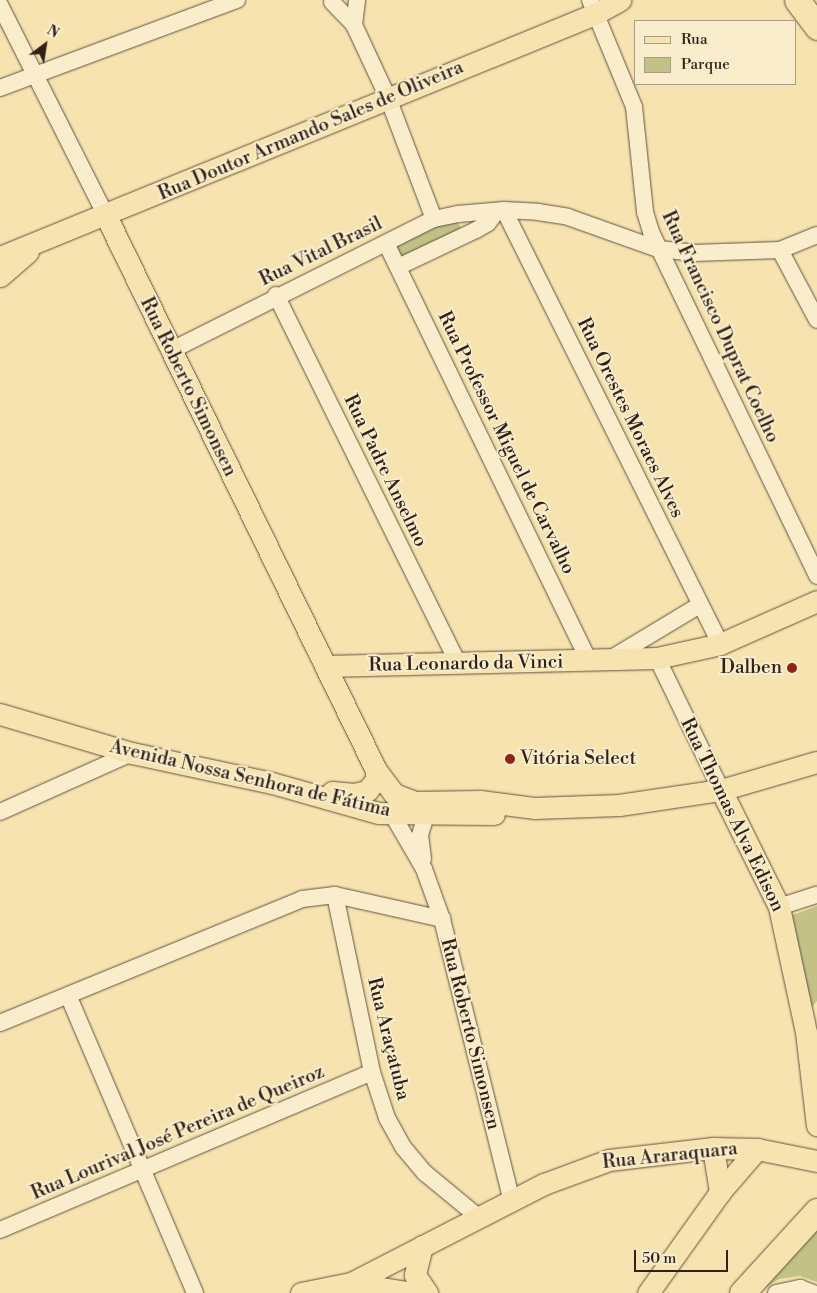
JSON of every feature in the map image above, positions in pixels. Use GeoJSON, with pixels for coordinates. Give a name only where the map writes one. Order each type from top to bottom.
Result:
{"type":"FeatureCollection","features":[{"type":"Feature","properties":{"kind":"highway"},"geometry":{"type":"LineString","coordinates":[[797,0],[817,27]]}},
{"type":"Feature","properties":{"kind":"highway"},"geometry":{"type":"LineString","coordinates":[[742,1293],[817,1210]]}},
{"type":"Feature","properties":{"kind":"main road","name":"Rua Doutor Armando Sales de Oliveira"},"geometry":{"type":"LineString","coordinates":[[0,257],[106,216],[388,98],[592,7],[620,0]]}},
{"type":"Feature","properties":{"kind":"main road","name":"Rua Roberto Simonsen"},"geometry":{"type":"LineString","coordinates":[[106,216],[170,351],[376,770]]}},
{"type":"Feature","properties":{"kind":"main road"},"geometry":{"type":"LineString","coordinates":[[0,276],[44,239]]}},
{"type":"Feature","properties":{"kind":"main road","name":"Rua Leonardo da Vinci"},"geometry":{"type":"LineString","coordinates":[[325,666],[459,665],[657,658],[720,644],[817,601]]}},
{"type":"Feature","properties":{"kind":"main road","name":"Avenida Nossa Senhora de Fátima"},"geometry":{"type":"LineString","coordinates":[[0,714],[132,753],[294,788],[356,808],[392,814],[500,814],[534,808],[619,805],[721,790],[817,762]]}},
{"type":"Feature","properties":{"kind":"main road"},"geometry":{"type":"LineString","coordinates":[[294,788],[361,793],[372,786],[376,770]]}},
{"type":"Feature","properties":{"kind":"main road"},"geometry":{"type":"LineString","coordinates":[[376,770],[392,814]]}},
{"type":"Feature","properties":{"kind":"main road","name":"Avenida Nossa Senhora de Fátima"},"geometry":{"type":"LineString","coordinates":[[376,770],[394,794],[408,801],[480,801],[534,808]]}},
{"type":"Feature","properties":{"kind":"main road","name":"Rua Thomas Alva Edison"},"geometry":{"type":"LineString","coordinates":[[721,790],[779,906],[811,1025],[817,1124]]}},
{"type":"Feature","properties":{"kind":"main road"},"geometry":{"type":"LineString","coordinates":[[713,1148],[720,1192]]}},
{"type":"Feature","properties":{"kind":"main road","name":"Rua Araraquara"},"geometry":{"type":"LineString","coordinates":[[351,1283],[477,1216],[573,1171],[609,1160],[713,1148],[757,1149],[817,1161]]}},
{"type":"Feature","properties":{"kind":"main road"},"geometry":{"type":"LineString","coordinates":[[648,1293],[720,1192],[757,1149]]}},
{"type":"Feature","properties":{"kind":"main road"},"geometry":{"type":"LineString","coordinates":[[422,1246],[415,1275],[427,1293]]}},
{"type":"Feature","properties":{"kind":"main road"},"geometry":{"type":"LineString","coordinates":[[301,1293],[351,1283],[383,1291],[413,1293]]}},
{"type":"Feature","properties":{"kind":"street"},"geometry":{"type":"LineString","coordinates":[[0,88],[237,0]]}},
{"type":"Feature","properties":{"kind":"street"},"geometry":{"type":"LineString","coordinates":[[354,25],[357,0]]}},
{"type":"Feature","properties":{"kind":"street"},"geometry":{"type":"LineString","coordinates":[[334,1],[354,25],[388,98],[434,219]]}},
{"type":"Feature","properties":{"kind":"street","name":"Rua Roberto Simonsen"},"geometry":{"type":"LineString","coordinates":[[0,5],[106,216]]}},
{"type":"Feature","properties":{"kind":"street","name":"Rua Francisco Duprat Coelho"},"geometry":{"type":"LineString","coordinates":[[592,7],[634,107],[646,212],[658,248],[817,576]]}},
{"type":"Feature","properties":{"kind":"street"},"geometry":{"type":"LineString","coordinates":[[398,267],[482,227],[500,210]]}},
{"type":"Feature","properties":{"kind":"street","name":"Rua Vital Brasil"},"geometry":{"type":"LineString","coordinates":[[170,351],[276,295],[434,219],[500,210],[568,217],[658,248],[694,253],[780,250],[817,235]]}},
{"type":"Feature","properties":{"kind":"street","name":"Rua Orestes Moraes Alves"},"geometry":{"type":"LineString","coordinates":[[500,210],[720,644]]}},
{"type":"Feature","properties":{"kind":"street","name":"Rua Professor Miguel de Carvalho"},"geometry":{"type":"LineString","coordinates":[[386,243],[598,661]]}},
{"type":"Feature","properties":{"kind":"street"},"geometry":{"type":"LineString","coordinates":[[780,250],[817,320]]}},
{"type":"Feature","properties":{"kind":"street","name":"Rua Padre Anselmo"},"geometry":{"type":"LineString","coordinates":[[276,295],[459,665]]}},
{"type":"Feature","properties":{"kind":"street","name":"Rua Leonardo da Vinci"},"geometry":{"type":"LineString","coordinates":[[598,661],[700,605]]}},
{"type":"Feature","properties":{"kind":"street","name":"Rua Thomas Alva Edison"},"geometry":{"type":"LineString","coordinates":[[657,658],[721,790]]}},
{"type":"Feature","properties":{"kind":"street"},"geometry":{"type":"LineString","coordinates":[[0,812],[132,753]]}},
{"type":"Feature","properties":{"kind":"street","name":"Rua Roberto Simonsen"},"geometry":{"type":"LineString","coordinates":[[392,814],[424,869],[442,919],[512,1201]]}},
{"type":"Feature","properties":{"kind":"street","name":"Rua Roberto Simonsen"},"geometry":{"type":"LineString","coordinates":[[424,869],[420,835],[426,815]]}},
{"type":"Feature","properties":{"kind":"street"},"geometry":{"type":"LineString","coordinates":[[0,1023],[273,909],[302,899],[335,895],[442,919]]}},
{"type":"Feature","properties":{"kind":"street","name":"Rua Araçatuba"},"geometry":{"type":"LineString","coordinates":[[335,895],[372,1072],[387,1118],[403,1147],[425,1173],[477,1216]]}},
{"type":"Feature","properties":{"kind":"street"},"geometry":{"type":"LineString","coordinates":[[779,906],[817,895]]}},
{"type":"Feature","properties":{"kind":"street"},"geometry":{"type":"LineString","coordinates":[[68,995],[195,1293]]}},
{"type":"Feature","properties":{"kind":"street","name":"Rua Lourival José Pereira de Queiroz"},"geometry":{"type":"LineString","coordinates":[[0,1230],[144,1171],[372,1072]]}},
{"type":"Feature","properties":{"kind":"street"},"geometry":{"type":"LineString","coordinates":[[776,1293],[800,1288],[813,1293]]}},
{"type":"Feature","properties":{"kind":"green space"},"geometry":{"type":"Polygon","coordinates":[[[456,221],[461,227],[456,231],[403,258],[392,244],[436,222],[456,221]]]}},
{"type":"Feature","properties":{"kind":"green space"},"geometry":{"type":"Polygon","coordinates":[[[817,906],[817,1001],[806,1014],[790,916],[817,906]]]}},
{"type":"Feature","properties":{"kind":"green space"},"geometry":{"type":"Polygon","coordinates":[[[817,1220],[817,1282],[800,1276],[779,1279],[765,1288],[760,1285],[817,1220]]]}},
{"type":"Feature","properties":{"kind":"place","name":"Dalben"},"geometry":{"type":"Point","coordinates":[792,668]}},
{"type":"Feature","properties":{"kind":"place","name":"Vitória Select"},"geometry":{"type":"Point","coordinates":[510,759]}}]}
